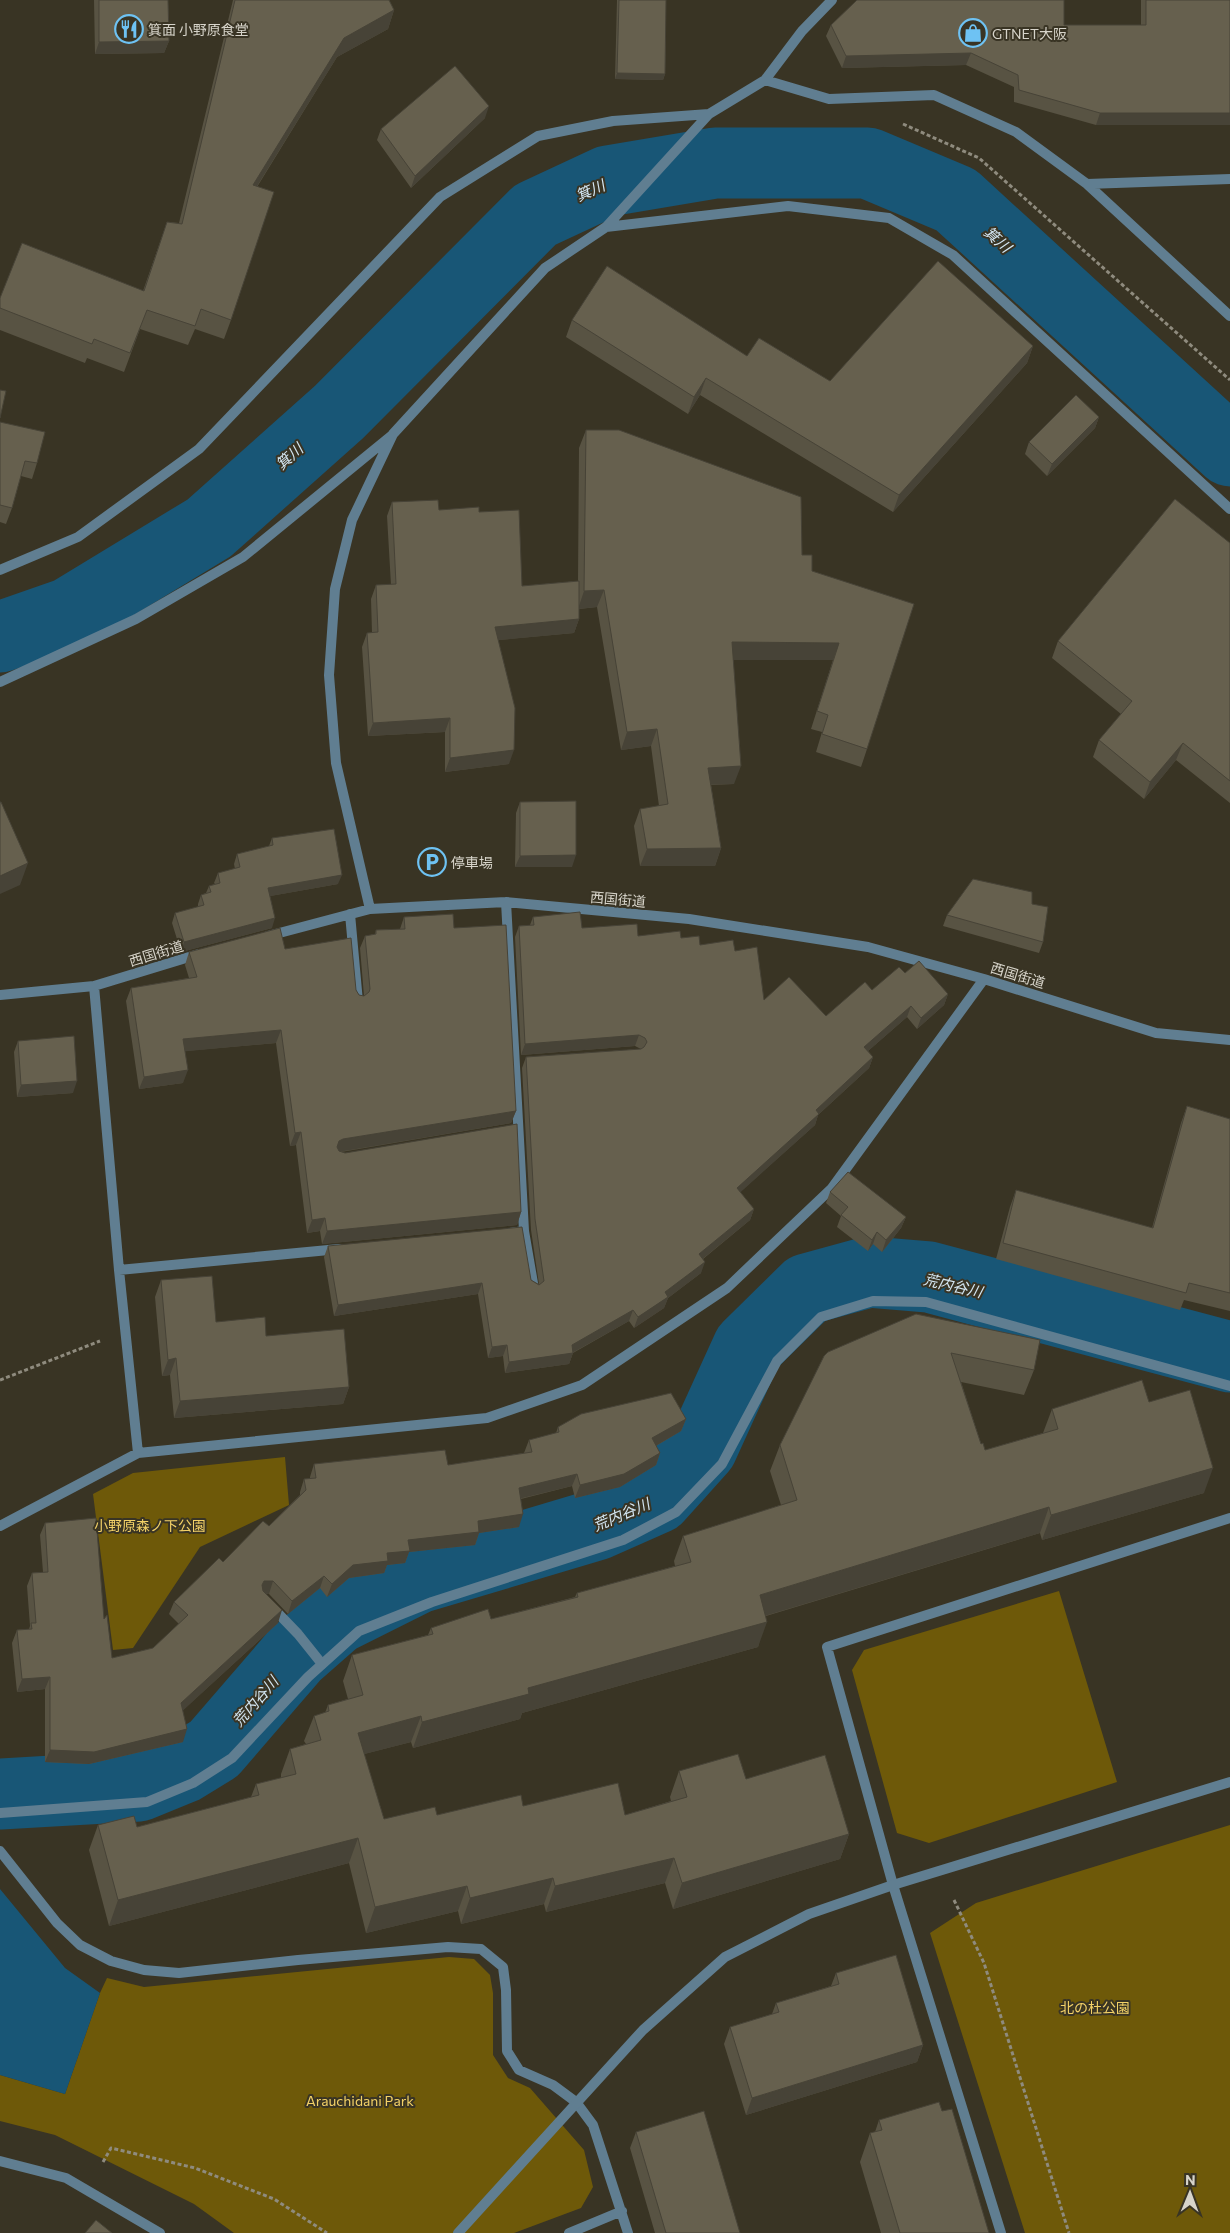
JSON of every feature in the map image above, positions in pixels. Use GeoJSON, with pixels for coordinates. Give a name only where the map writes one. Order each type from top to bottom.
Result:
{"type":"FeatureCollection","features":[{"type":"Feature","properties":{"kind":"street"},"geometry":{"type":"LineString","coordinates":[[0,682],[136,619],[243,557],[394,434],[545,268],[606,227],[709,114],[765,80],[802,31],[832,0]]}},
{"type":"Feature","properties":{"kind":"street"},"geometry":{"type":"LineString","coordinates":[[765,80],[829,99],[934,96],[1016,132],[1087,184],[1230,316]]}},
{"type":"Feature","properties":{"kind":"street"},"geometry":{"type":"LineString","coordinates":[[0,570],[78,537],[199,449],[440,197],[538,136],[613,121],[709,114]]}},
{"type":"Feature","properties":{"kind":"street"},"geometry":{"type":"LineString","coordinates":[[1087,184],[1230,179]]}},
{"type":"Feature","properties":{"kind":"street"},"geometry":{"type":"LineString","coordinates":[[606,227],[788,206],[889,218],[953,255],[1230,509]]}},
{"type":"Feature","properties":{"kind":"street"},"geometry":{"type":"LineString","coordinates":[[370,909],[336,763],[328,675],[336,589],[352,520],[394,434]]}},
{"type":"Feature","properties":{"kind":"street"},"geometry":{"type":"LineString","coordinates":[[506,902],[519,1062],[514,1130],[524,1232],[534,1290]]}},
{"type":"Feature","properties":{"kind":"street","name":"西国街道"},"geometry":{"type":"LineString","coordinates":[[256,939],[370,909],[506,902],[688,920],[868,947],[984,978],[1156,1033],[1230,1040]]}},
{"type":"Feature","properties":{"kind":"street"},"geometry":{"type":"LineString","coordinates":[[350,914],[358,1002]]}},
{"type":"Feature","properties":{"kind":"street","name":"西国街道"},"geometry":{"type":"LineString","coordinates":[[0,995],[94,986],[208,952]]}},
{"type":"Feature","properties":{"kind":"street"},"geometry":{"type":"LineString","coordinates":[[0,1526],[138,1453],[487,1418],[582,1385],[727,1288],[832,1188],[984,978]]}},
{"type":"Feature","properties":{"kind":"street"},"geometry":{"type":"LineString","coordinates":[[94,986],[119,1270],[138,1453]]}},
{"type":"Feature","properties":{"kind":"street"},"geometry":{"type":"LineString","coordinates":[[495,1234],[524,1232]]}},
{"type":"Feature","properties":{"kind":"street"},"geometry":{"type":"LineString","coordinates":[[119,1270],[346,1248]]}},
{"type":"Feature","properties":{"kind":"street"},"geometry":{"type":"LineString","coordinates":[[0,1813],[147,1802],[193,1783],[232,1758],[308,1677],[359,1631],[432,1602],[624,1540],[676,1512],[722,1464],[777,1361],[821,1318],[873,1301],[926,1302],[1230,1386]]}},
{"type":"Feature","properties":{"kind":"street"},"geometry":{"type":"LineString","coordinates":[[1001,2233],[893,1885],[827,1647],[1230,1518]]}},
{"type":"Feature","properties":{"kind":"street"},"geometry":{"type":"LineString","coordinates":[[264,1599],[298,1634],[322,1664]]}},
{"type":"Feature","properties":{"kind":"street"},"geometry":{"type":"LineString","coordinates":[[458,2233],[643,2030],[725,1957],[809,1914],[893,1885],[1230,1782]]}},
{"type":"Feature","properties":{"kind":"street"},"geometry":{"type":"LineString","coordinates":[[0,1851],[57,1923],[80,1945],[112,1961],[144,1970],[178,1973],[438,1948],[481,1948],[503,1967],[506,1990],[507,2051],[519,2070],[553,2084],[576,2102],[593,2125],[628,2233]]}},
{"type":"Feature","properties":{"kind":"street"},"geometry":{"type":"LineString","coordinates":[[0,2161],[66,2178],[160,2233]]}},
{"type":"Feature","properties":{"kind":"street"},"geometry":{"type":"LineString","coordinates":[[569,2233],[622,2211]]}},
{"type":"Feature","properties":{"kind":"path"},"geometry":{"type":"LineString","coordinates":[[899,123],[917,129],[979,158],[1230,380]]}},
{"type":"Feature","properties":{"kind":"path"},"geometry":{"type":"LineString","coordinates":[[0,1380],[95,1342]]}},
{"type":"Feature","properties":{"kind":"path"},"geometry":{"type":"LineString","coordinates":[[954,1900],[984,1963],[1069,2233]]}},
{"type":"Feature","properties":{"kind":"path"},"geometry":{"type":"LineString","coordinates":[[103,2162],[112,2148],[195,2168],[274,2199],[327,2233]]}},
{"type":"Feature","properties":{"kind":"green space","name":"小野原森ノ下公園"},"geometry":{"type":"Polygon","coordinates":[[[285,1457],[289,1505],[200,1547],[133,1648],[113,1650],[93,1494],[133,1473],[285,1457]]]}},
{"type":"Feature","properties":{"kind":"green space"},"geometry":{"type":"Polygon","coordinates":[[[1059,1591],[1117,1782],[929,1843],[897,1833],[852,1670],[864,1650],[1059,1591]]]}},
{"type":"Feature","properties":{"kind":"green space","name":"北の杜公園"},"geometry":{"type":"Polygon","coordinates":[[[1230,1825],[1230,2233],[1025,2233],[930,1933],[976,1903],[1230,1825]]]}},
{"type":"Feature","properties":{"kind":"green space","name":"Arauchidani Park"},"geometry":{"type":"Polygon","coordinates":[[[449,1957],[474,1959],[490,1975],[493,1993],[493,2055],[508,2078],[530,2088],[584,2150],[593,2187],[581,2208],[514,2233],[234,2233],[194,2204],[55,2135],[0,2121],[0,2075],[65,2094],[107,1978],[144,1987],[449,1957]]]}},
{"type":"Feature","properties":{"kind":"water"},"geometry":{"type":"Polygon","coordinates":[[[0,1889],[65,1968],[100,1993],[65,2094],[0,2075],[0,1889]]]}},
{"type":"Feature","properties":{"kind":"building","name":"箕面 小野原食堂"},"geometry":{"type":"Polygon","coordinates":[[[99,0],[168,0],[169,41],[99,42],[99,0]]]}},
{"type":"Feature","properties":{"kind":"building"},"geometry":{"type":"Polygon","coordinates":[[[235,0],[389,0],[394,10],[344,38],[253,185],[274,192],[231,320],[201,309],[195,326],[147,310],[130,353],[94,339],[92,344],[0,308],[0,298],[22,243],[144,291],[167,222],[182,224],[235,0]]]}},
{"type":"Feature","properties":{"kind":"building"},"geometry":{"type":"Polygon","coordinates":[[[619,0],[666,0],[665,74],[617,73],[619,0]]]}},
{"type":"Feature","properties":{"kind":"building"},"geometry":{"type":"Polygon","coordinates":[[[857,0],[1064,0],[1064,25],[1146,25],[1146,0],[1230,0],[1230,113],[1100,113],[1019,90],[1018,75],[971,53],[846,56],[831,25],[857,0]]]}},
{"type":"Feature","properties":{"kind":"building"},"geometry":{"type":"Polygon","coordinates":[[[455,66],[489,106],[415,176],[381,129],[455,66]]]}},
{"type":"Feature","properties":{"kind":"building"},"geometry":{"type":"Polygon","coordinates":[[[938,261],[1033,346],[899,495],[706,378],[694,397],[572,320],[607,266],[747,356],[759,338],[830,381],[938,261]]]}},
{"type":"Feature","properties":{"kind":"building"},"geometry":{"type":"Polygon","coordinates":[[[0,390],[6,391],[0,418],[0,390]]]}},
{"type":"Feature","properties":{"kind":"building"},"geometry":{"type":"Polygon","coordinates":[[[1076,395],[1099,417],[1052,464],[1029,442],[1076,395]]]}},
{"type":"Feature","properties":{"kind":"building"},"geometry":{"type":"Polygon","coordinates":[[[0,422],[45,432],[37,463],[25,461],[12,508],[0,505],[0,422]]]}},
{"type":"Feature","properties":{"kind":"building"},"geometry":{"type":"Polygon","coordinates":[[[586,430],[619,430],[801,497],[802,555],[812,555],[812,571],[914,604],[867,749],[822,734],[828,715],[817,711],[839,643],[732,642],[741,766],[708,768],[721,848],[647,849],[640,809],[668,804],[657,729],[627,732],[604,590],[584,591],[586,430]]]}},
{"type":"Feature","properties":{"kind":"building"},"geometry":{"type":"Polygon","coordinates":[[[1175,499],[1230,543],[1230,781],[1183,743],[1150,782],[1099,740],[1132,701],[1058,641],[1175,499]]]}},
{"type":"Feature","properties":{"kind":"building"},"geometry":{"type":"Polygon","coordinates":[[[438,500],[439,510],[479,507],[479,512],[519,510],[522,586],[579,581],[579,619],[495,627],[515,708],[514,750],[450,758],[450,718],[373,723],[367,633],[378,632],[376,585],[396,584],[392,502],[438,500]]]}},
{"type":"Feature","properties":{"kind":"building"},"geometry":{"type":"Polygon","coordinates":[[[576,801],[576,855],[520,856],[520,802],[576,801]]]}},
{"type":"Feature","properties":{"kind":"building"},"geometry":{"type":"Polygon","coordinates":[[[0,802],[28,863],[0,876],[0,802]]]}},
{"type":"Feature","properties":{"kind":"building"},"geometry":{"type":"Polygon","coordinates":[[[334,829],[342,875],[268,888],[275,918],[184,942],[175,913],[204,905],[201,895],[211,892],[209,886],[220,883],[218,873],[240,867],[237,854],[273,845],[272,838],[334,829]]]}},
{"type":"Feature","properties":{"kind":"building"},"geometry":{"type":"Polygon","coordinates":[[[973,879],[1032,892],[1032,904],[1048,907],[1043,942],[947,915],[973,879]]]}},
{"type":"Feature","properties":{"kind":"building"},"geometry":{"type":"Polygon","coordinates":[[[580,912],[582,928],[637,924],[638,936],[680,931],[681,938],[699,936],[700,945],[733,940],[735,951],[757,947],[764,1000],[789,977],[826,1016],[865,982],[872,990],[899,967],[905,973],[919,961],[948,994],[921,1018],[911,1006],[864,1047],[873,1057],[816,1110],[819,1114],[737,1188],[754,1209],[699,1254],[705,1262],[665,1292],[668,1297],[638,1317],[633,1310],[572,1345],[573,1353],[509,1362],[507,1345],[492,1347],[482,1283],[338,1305],[328,1246],[522,1227],[531,1280],[539,1285],[544,1281],[535,1219],[526,1057],[641,1049],[647,1042],[645,1038],[639,1035],[525,1044],[519,926],[534,925],[533,917],[580,912]]]}},
{"type":"Feature","properties":{"kind":"building"},"geometry":{"type":"Polygon","coordinates":[[[453,914],[454,928],[506,925],[516,1111],[343,1139],[339,1141],[337,1147],[339,1151],[345,1153],[517,1124],[521,1212],[327,1231],[325,1218],[312,1220],[301,1132],[295,1133],[281,1030],[183,1039],[188,1070],[144,1077],[131,988],[197,977],[189,952],[280,928],[285,949],[351,938],[356,990],[359,995],[364,996],[370,989],[365,936],[376,934],[376,930],[405,929],[404,917],[453,914]]]}},
{"type":"Feature","properties":{"kind":"building"},"geometry":{"type":"Polygon","coordinates":[[[74,1036],[77,1081],[21,1085],[18,1041],[74,1036]]]}},
{"type":"Feature","properties":{"kind":"building"},"geometry":{"type":"Polygon","coordinates":[[[1187,1106],[1230,1119],[1230,1293],[1189,1283],[1186,1293],[1003,1243],[1016,1190],[1153,1228],[1187,1106]]]}},
{"type":"Feature","properties":{"kind":"building"},"geometry":{"type":"Polygon","coordinates":[[[848,1172],[906,1217],[886,1240],[877,1232],[872,1240],[841,1215],[848,1207],[830,1192],[848,1172]]]}},
{"type":"Feature","properties":{"kind":"building"},"geometry":{"type":"Polygon","coordinates":[[[212,1276],[216,1322],[265,1317],[266,1336],[344,1329],[349,1387],[180,1401],[176,1358],[168,1360],[161,1280],[212,1276]]]}},
{"type":"Feature","properties":{"kind":"building"},"geometry":{"type":"Polygon","coordinates":[[[916,1314],[1040,1340],[1034,1370],[951,1353],[981,1444],[983,1443],[985,1450],[1058,1429],[1052,1409],[1142,1380],[1149,1402],[1190,1390],[1213,1468],[1051,1515],[1049,1507],[760,1595],[767,1622],[528,1688],[529,1694],[422,1722],[421,1716],[358,1733],[384,1819],[435,1807],[437,1815],[521,1795],[523,1806],[618,1783],[625,1815],[687,1797],[679,1771],[738,1754],[746,1779],[825,1755],[849,1834],[682,1883],[674,1858],[555,1886],[553,1878],[470,1898],[467,1886],[375,1907],[358,1838],[118,1900],[98,1825],[134,1816],[137,1827],[259,1795],[256,1784],[296,1774],[290,1749],[321,1740],[314,1716],[329,1711],[328,1705],[363,1695],[352,1655],[433,1634],[431,1628],[488,1609],[491,1619],[578,1597],[577,1593],[691,1562],[683,1536],[797,1500],[780,1445],[824,1356],[828,1352],[916,1314]]]}},
{"type":"Feature","properties":{"kind":"building"},"geometry":{"type":"Polygon","coordinates":[[[671,1393],[686,1419],[652,1438],[660,1453],[624,1474],[580,1485],[577,1474],[519,1488],[523,1514],[478,1521],[479,1532],[408,1540],[410,1551],[387,1553],[388,1561],[353,1565],[332,1584],[324,1576],[292,1601],[273,1581],[264,1581],[262,1585],[263,1591],[282,1610],[181,1703],[187,1729],[94,1752],[50,1750],[50,1677],[22,1679],[17,1630],[32,1629],[31,1623],[36,1623],[32,1573],[48,1572],[45,1523],[96,1518],[104,1619],[107,1615],[112,1658],[153,1648],[188,1615],[174,1602],[219,1558],[223,1562],[263,1521],[269,1526],[306,1490],[304,1479],[316,1478],[314,1464],[445,1450],[448,1465],[532,1452],[529,1440],[559,1432],[558,1427],[581,1414],[671,1393]]]}},
{"type":"Feature","properties":{"kind":"building"},"geometry":{"type":"Polygon","coordinates":[[[896,1955],[923,2045],[752,2098],[730,2027],[779,2012],[776,2003],[839,1984],[836,1973],[896,1955]]]}},
{"type":"Feature","properties":{"kind":"building"},"geometry":{"type":"Polygon","coordinates":[[[939,2102],[942,2111],[952,2109],[989,2233],[900,2233],[870,2133],[882,2130],[879,2120],[939,2102]]]}},
{"type":"Feature","properties":{"kind":"building"},"geometry":{"type":"Polygon","coordinates":[[[704,2111],[740,2233],[666,2233],[636,2132],[704,2111]]]}},
{"type":"Feature","properties":{"kind":"building"},"geometry":{"type":"Polygon","coordinates":[[[96,2220],[112,2233],[85,2233],[96,2220]]]}},
{"type":"Feature","properties":{"kind":"waterway","name":"箕川"},"geometry":{"type":"LineString","coordinates":[[0,637],[69,613],[209,528],[339,412],[535,215],[608,181],[715,163],[868,163],[956,200],[1230,451]]}},
{"type":"Feature","properties":{"kind":"waterway","name":"荒内谷川"},"geometry":{"type":"LineString","coordinates":[[0,1794],[139,1786],[183,1768],[214,1749],[295,1655],[336,1619],[418,1578],[596,1525],[657,1498],[702,1448],[748,1347],[807,1289],[869,1272],[929,1277],[1230,1357]]}},
{"type":"Feature","properties":{"kind":"place","name":"箕面 小野原食堂"},"geometry":{"type":"Point","coordinates":[129,29]}},
{"type":"Feature","properties":{"kind":"place","name":"GTNET大阪"},"geometry":{"type":"Point","coordinates":[973,33]}},
{"type":"Feature","properties":{"kind":"place","name":"停車場"},"geometry":{"type":"Point","coordinates":[432,862]}}]}
